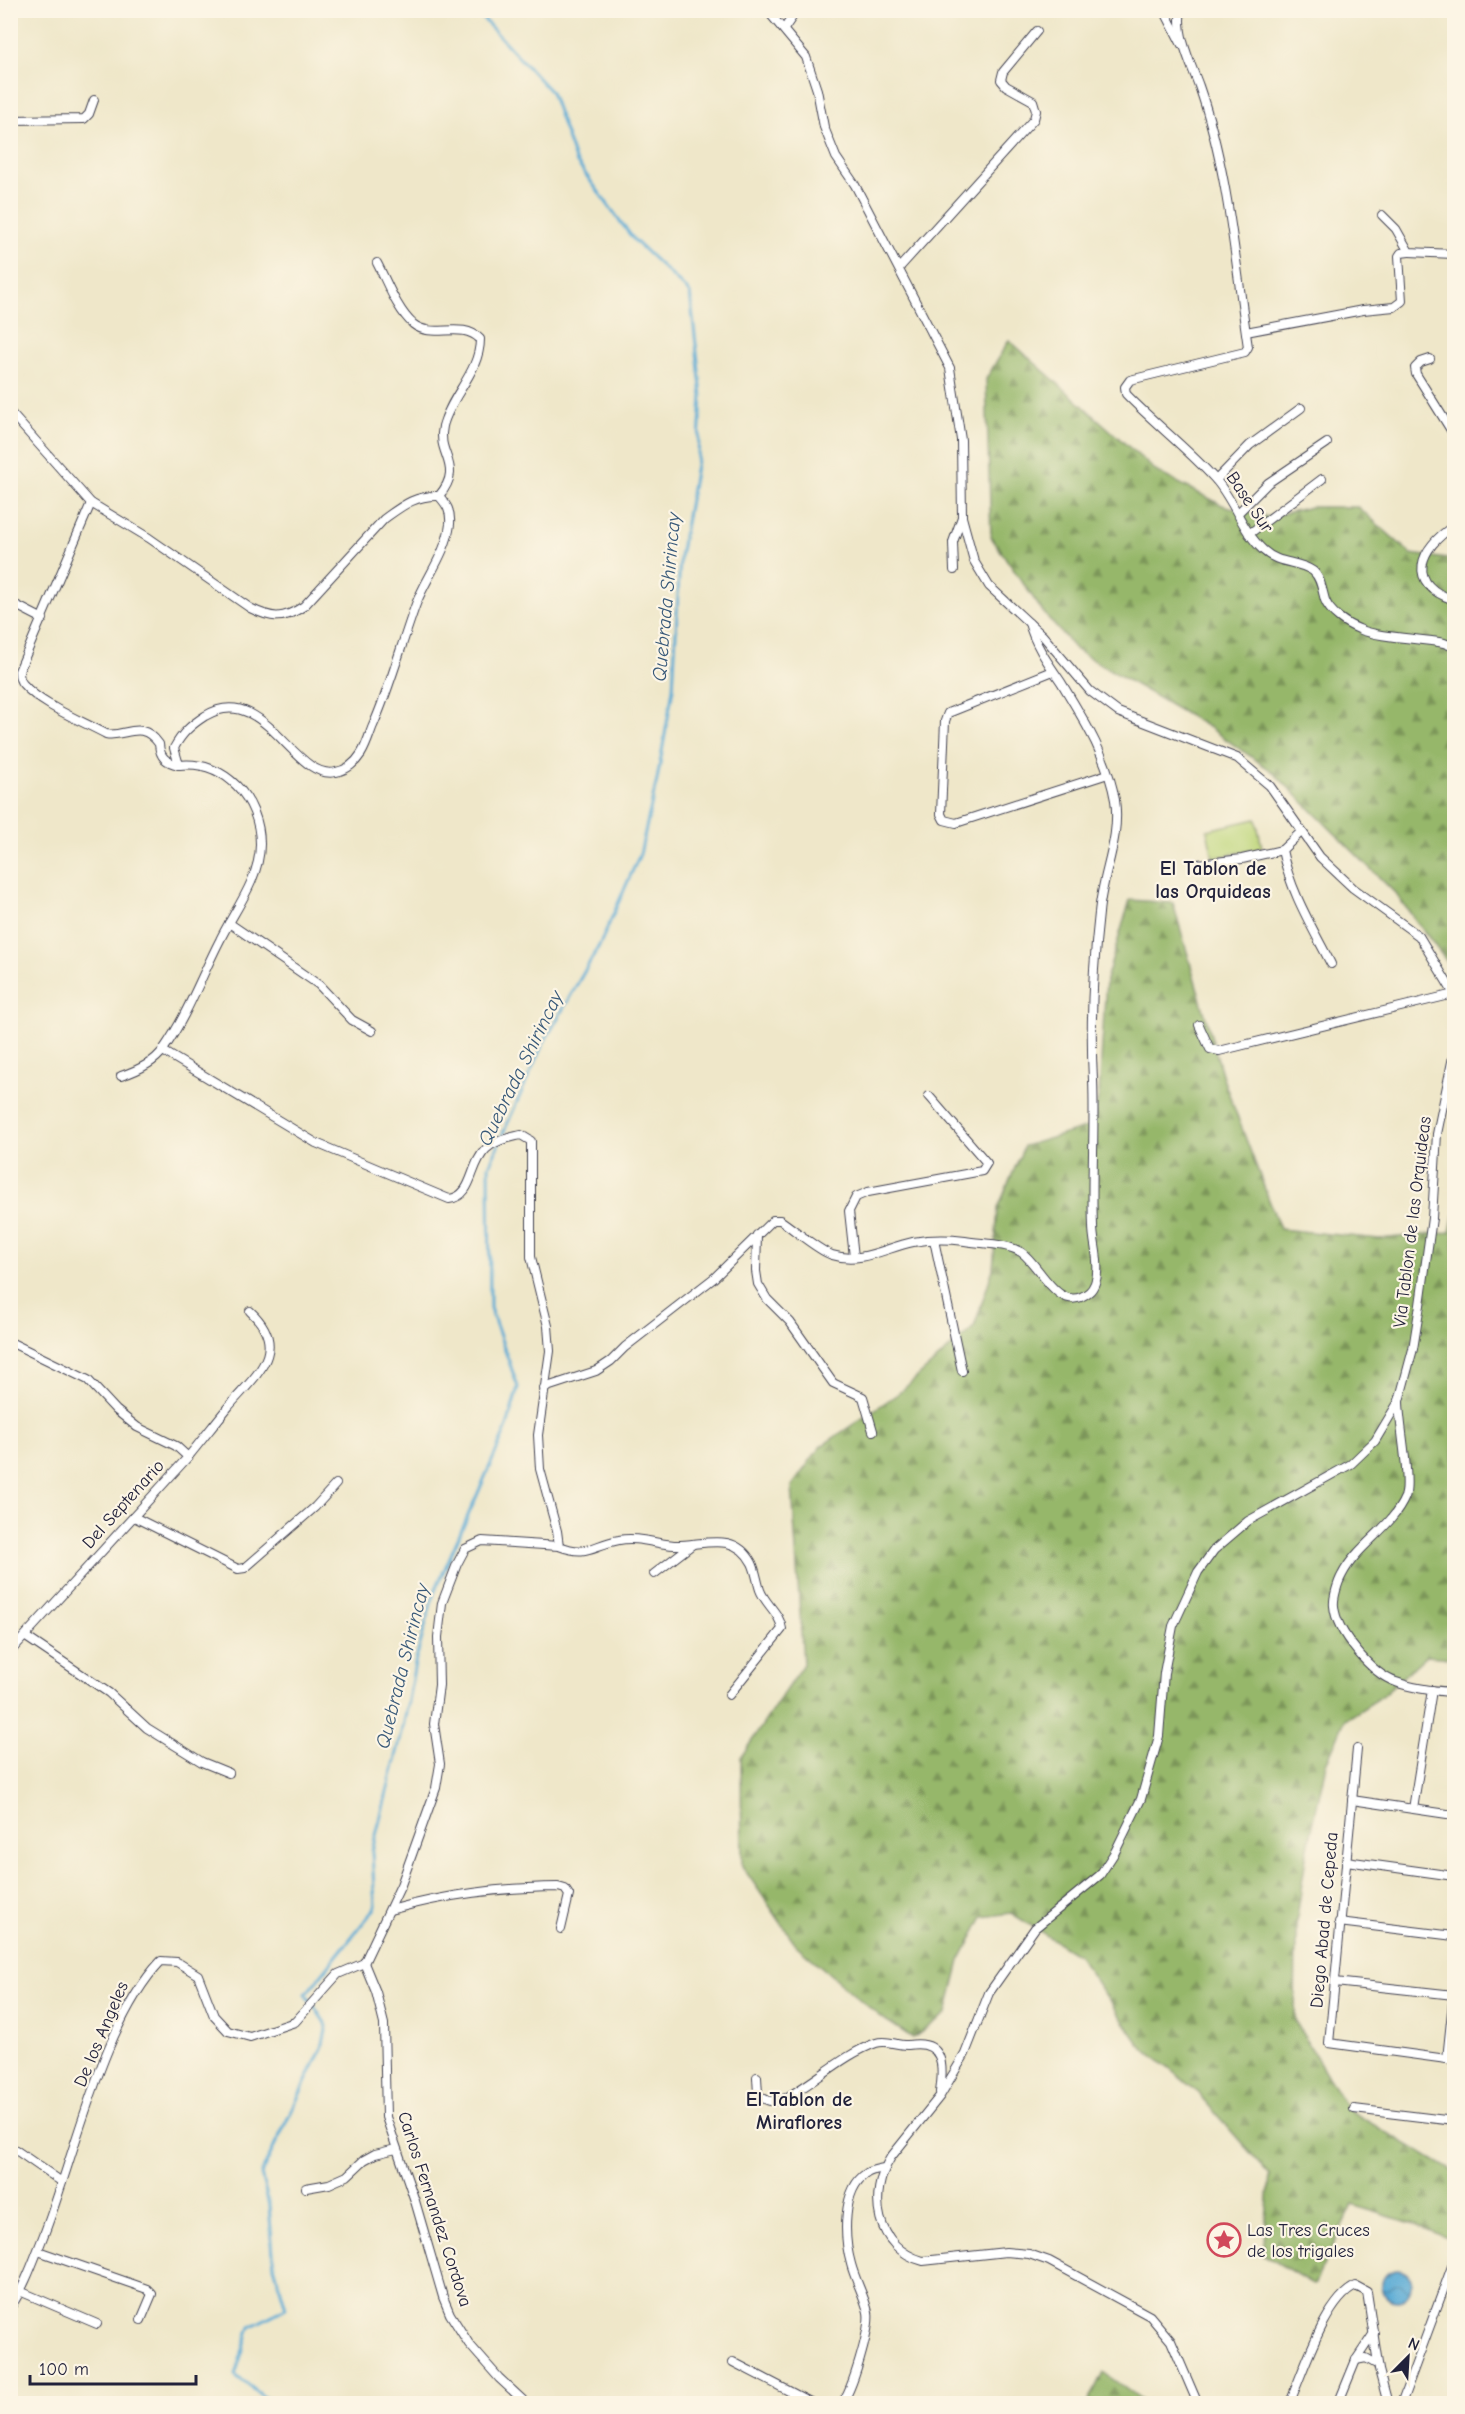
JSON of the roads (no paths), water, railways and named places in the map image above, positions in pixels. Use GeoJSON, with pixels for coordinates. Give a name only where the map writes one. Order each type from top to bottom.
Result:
{"type":"FeatureCollection","features":[{"type":"Feature","properties":{"kind":"street"},"geometry":{"type":"LineString","coordinates":[[767,10],[806,57],[817,90],[824,127],[836,157],[855,185],[951,368],[961,440],[962,517],[974,561],[989,585],[1069,664],[1090,691],[1118,712],[1237,758],[1270,786],[1320,857],[1353,888],[1419,936],[1455,994],[1219,1051],[1210,1049],[1199,1025]]}},
{"type":"Feature","properties":{"kind":"street"},"geometry":{"type":"LineString","coordinates":[[784,29],[797,10]]}},
{"type":"Feature","properties":{"kind":"street"},"geometry":{"type":"LineString","coordinates":[[1164,10],[1187,53]]}},
{"type":"Feature","properties":{"kind":"street"},"geometry":{"type":"LineString","coordinates":[[1181,10],[1181,27],[1187,53],[1215,136],[1246,332],[1363,310],[1394,307],[1402,301],[1398,256],[1401,253],[1455,254]]}},
{"type":"Feature","properties":{"kind":"street"},"geometry":{"type":"LineString","coordinates":[[899,268],[1034,119],[1036,111],[1033,101],[1006,87],[1001,80],[1003,72],[1037,31]]}},
{"type":"Feature","properties":{"kind":"street"},"geometry":{"type":"LineString","coordinates":[[10,120],[84,119],[89,114],[94,100]]}},
{"type":"Feature","properties":{"kind":"street"},"geometry":{"type":"LineString","coordinates":[[1382,215],[1396,229],[1409,252]]}},
{"type":"Feature","properties":{"kind":"street"},"geometry":{"type":"LineString","coordinates":[[377,263],[402,310],[413,324],[431,330],[464,330],[474,333],[480,339],[480,353],[444,423],[443,446],[452,470],[448,484],[439,496]]}},
{"type":"Feature","properties":{"kind":"street","name":"Base Sur"},"geometry":{"type":"LineString","coordinates":[[1246,332],[1248,347],[1245,352],[1130,380],[1125,387],[1125,394],[1216,480],[1239,512],[1249,534],[1263,550],[1279,562],[1303,566],[1314,572],[1321,583],[1326,602],[1348,624],[1360,630],[1424,639],[1455,647]]}},
{"type":"Feature","properties":{"kind":"street"},"geometry":{"type":"LineString","coordinates":[[1430,359],[1420,362],[1415,368],[1416,374],[1455,435]]}},
{"type":"Feature","properties":{"kind":"street"},"geometry":{"type":"LineString","coordinates":[[1216,480],[1250,446],[1301,408]]}},
{"type":"Feature","properties":{"kind":"street"},"geometry":{"type":"LineString","coordinates":[[10,412],[91,502],[158,543],[250,608],[266,616],[288,616],[304,606],[384,519],[423,495],[439,496],[449,508],[450,524],[444,546],[415,606],[382,706],[362,753],[350,767],[335,773],[318,770],[304,761],[278,733],[253,716],[231,707],[219,708],[183,732],[174,748],[179,765]]}},
{"type":"Feature","properties":{"kind":"street"},"geometry":{"type":"LineString","coordinates":[[1239,512],[1268,483],[1327,443]]}},
{"type":"Feature","properties":{"kind":"street"},"geometry":{"type":"LineString","coordinates":[[1249,534],[1322,479]]}},
{"type":"Feature","properties":{"kind":"street"},"geometry":{"type":"LineString","coordinates":[[91,502],[43,619],[19,670],[22,684],[52,705],[106,734],[114,736],[135,730],[147,734],[155,738],[164,760],[215,771],[238,785],[248,797],[255,814],[260,845],[250,885],[229,923],[196,994],[162,1051],[151,1062],[121,1076]]}},
{"type":"Feature","properties":{"kind":"street"},"geometry":{"type":"LineString","coordinates":[[954,570],[953,542],[962,517]]}},
{"type":"Feature","properties":{"kind":"street"},"geometry":{"type":"LineString","coordinates":[[1455,526],[1442,534],[1424,554],[1422,567],[1423,576],[1434,588],[1455,600]]}},
{"type":"Feature","properties":{"kind":"street"},"geometry":{"type":"LineString","coordinates":[[10,602],[43,619]]}},
{"type":"Feature","properties":{"kind":"street"},"geometry":{"type":"LineString","coordinates":[[544,1388],[596,1371],[611,1362],[625,1347],[714,1278],[773,1220],[780,1220],[831,1254],[854,1257],[868,1257],[911,1243],[934,1240],[1008,1247],[1020,1251],[1032,1261],[1055,1291],[1065,1297],[1074,1298],[1089,1292],[1097,1272],[1093,1227],[1095,1122],[1092,1059],[1099,912],[1105,870],[1116,835],[1117,820],[1108,774],[1098,745],[1033,637],[1029,623]]}},
{"type":"Feature","properties":{"kind":"street"},"geometry":{"type":"LineString","coordinates":[[1053,671],[948,712],[945,721],[941,814],[944,820],[956,823],[1108,774]]}},
{"type":"Feature","properties":{"kind":"street"},"geometry":{"type":"LineString","coordinates":[[1198,864],[1242,859],[1282,850],[1301,832]]}},
{"type":"Feature","properties":{"kind":"street"},"geometry":{"type":"LineString","coordinates":[[1282,850],[1301,908],[1331,964]]}},
{"type":"Feature","properties":{"kind":"street"},"geometry":{"type":"LineString","coordinates":[[229,923],[319,985],[352,1020],[372,1031]]}},
{"type":"Feature","properties":{"kind":"street"},"geometry":{"type":"LineString","coordinates":[[162,1051],[316,1143],[448,1199],[459,1198],[467,1189],[478,1159],[499,1140],[521,1135],[531,1141],[531,1257],[548,1326],[550,1351],[538,1436],[540,1469],[559,1546]]}},
{"type":"Feature","properties":{"kind":"street","name":"Via Tablon de las Orquideas"},"geometry":{"type":"LineString","coordinates":[[884,2168],[940,2096],[965,2054],[989,1993],[1002,1974],[1035,1928],[1100,1875],[1131,1820],[1141,1799],[1159,1736],[1164,1673],[1173,1626],[1198,1572],[1214,1550],[1248,1521],[1351,1464],[1376,1441],[1399,1401],[1413,1349],[1432,1218],[1437,1134],[1455,1052]]}},
{"type":"Feature","properties":{"kind":"street"},"geometry":{"type":"LineString","coordinates":[[854,1257],[849,1211],[856,1197],[868,1192],[982,1171],[985,1168],[987,1163],[929,1096]]}},
{"type":"Feature","properties":{"kind":"street"},"geometry":{"type":"LineString","coordinates":[[757,1234],[758,1284],[834,1383],[863,1397],[873,1431]]}},
{"type":"Feature","properties":{"kind":"street"},"geometry":{"type":"LineString","coordinates":[[934,1240],[962,1371]]}},
{"type":"Feature","properties":{"kind":"street"},"geometry":{"type":"LineString","coordinates":[[188,1457],[261,1372],[269,1349],[268,1334],[263,1322],[250,1311]]}},
{"type":"Feature","properties":{"kind":"street","name":"Del Septenario"},"geometry":{"type":"LineString","coordinates":[[10,1342],[88,1380],[116,1410],[137,1427],[171,1443],[188,1457],[10,1652]]}},
{"type":"Feature","properties":{"kind":"street"},"geometry":{"type":"LineString","coordinates":[[1399,1401],[1407,1479],[1405,1496],[1395,1514],[1358,1550],[1341,1576],[1334,1606],[1339,1623],[1362,1659],[1394,1682],[1455,1692]]}},
{"type":"Feature","properties":{"kind":"street"},"geometry":{"type":"LineString","coordinates":[[134,1517],[238,1569],[245,1568],[291,1528],[336,1484]]}},
{"type":"Feature","properties":{"kind":"street"},"geometry":{"type":"LineString","coordinates":[[364,1963],[390,1911],[426,1821],[436,1788],[440,1764],[434,1724],[439,1685],[438,1637],[442,1603],[465,1549],[482,1541],[559,1546],[575,1552],[585,1552],[622,1539],[670,1545],[724,1541],[740,1549],[752,1563],[760,1592],[781,1621],[782,1629],[729,1695]]}},
{"type":"Feature","properties":{"kind":"street"},"geometry":{"type":"LineString","coordinates":[[654,1575],[694,1544]]}},
{"type":"Feature","properties":{"kind":"street"},"geometry":{"type":"LineString","coordinates":[[26,1637],[109,1693],[147,1728],[202,1762],[228,1773]]}},
{"type":"Feature","properties":{"kind":"street"},"geometry":{"type":"LineString","coordinates":[[1413,1809],[1432,1690]]}},
{"type":"Feature","properties":{"kind":"street","name":"Diego Abad de Cepeda"},"geometry":{"type":"LineString","coordinates":[[1357,1749],[1329,2043],[1451,2060]]}},
{"type":"Feature","properties":{"kind":"street"},"geometry":{"type":"LineString","coordinates":[[1352,1800],[1455,1815]]}},
{"type":"Feature","properties":{"kind":"street"},"geometry":{"type":"LineString","coordinates":[[1346,1861],[1455,1876]]}},
{"type":"Feature","properties":{"kind":"street"},"geometry":{"type":"LineString","coordinates":[[390,1911],[476,1890],[558,1887],[565,1889],[568,1895],[561,1929]]}},
{"type":"Feature","properties":{"kind":"street"},"geometry":{"type":"LineString","coordinates":[[1339,1922],[1455,1936]]}},
{"type":"Feature","properties":{"kind":"street","name":"De los Angeles"},"geometry":{"type":"LineString","coordinates":[[10,2308],[22,2292],[38,2251],[107,2055],[142,1980],[160,1961],[177,1962],[198,1975],[214,2016],[228,2031],[250,2037],[295,2022],[327,1985],[347,1968],[364,1963]]}},
{"type":"Feature","properties":{"kind":"street","name":"Carlos Fernandez Cordova"},"geometry":{"type":"LineString","coordinates":[[364,1963],[376,1992],[384,2024],[386,2117],[450,2314],[469,2344],[499,2378],[527,2403]]}},
{"type":"Feature","properties":{"kind":"street"},"geometry":{"type":"LineString","coordinates":[[1335,1982],[1454,1994],[1451,2060]]}},
{"type":"Feature","properties":{"kind":"street"},"geometry":{"type":"LineString","coordinates":[[757,2077],[758,2094],[772,2102],[782,2100],[877,2042],[904,2046],[929,2045],[940,2056],[943,2068],[940,2096]]}},
{"type":"Feature","properties":{"kind":"street"},"geometry":{"type":"LineString","coordinates":[[1354,2109],[1455,2121]]}},
{"type":"Feature","properties":{"kind":"street"},"geometry":{"type":"LineString","coordinates":[[10,2146],[62,2182]]}},
{"type":"Feature","properties":{"kind":"street"},"geometry":{"type":"LineString","coordinates":[[306,2188],[329,2184],[347,2176],[364,2160],[375,2154],[396,2149]]}},
{"type":"Feature","properties":{"kind":"street"},"geometry":{"type":"LineString","coordinates":[[840,2403],[849,2390],[866,2337],[868,2314],[850,2263],[847,2211],[852,2189],[866,2174],[884,2168]]}},
{"type":"Feature","properties":{"kind":"street"},"geometry":{"type":"LineString","coordinates":[[884,2168],[879,2191],[878,2212],[885,2233],[898,2251],[923,2261],[1006,2252],[1029,2254],[1049,2261],[1150,2316],[1170,2341],[1198,2403]]}},
{"type":"Feature","properties":{"kind":"street"},"geometry":{"type":"LineString","coordinates":[[38,2251],[147,2289],[152,2294],[151,2300],[141,2320]]}},
{"type":"Feature","properties":{"kind":"street"},"geometry":{"type":"LineString","coordinates":[[1401,2403],[1455,2261]]}},
{"type":"Feature","properties":{"kind":"street"},"geometry":{"type":"LineString","coordinates":[[1289,2403],[1330,2312],[1341,2296],[1356,2286],[1366,2292],[1378,2365],[1388,2403]]}},
{"type":"Feature","properties":{"kind":"street"},"geometry":{"type":"LineString","coordinates":[[22,2292],[97,2324]]}},
{"type":"Feature","properties":{"kind":"street"},"geometry":{"type":"LineString","coordinates":[[1338,2403],[1356,2360],[1374,2333]]}},
{"type":"Feature","properties":{"kind":"street"},"geometry":{"type":"LineString","coordinates":[[1356,2360],[1366,2358],[1378,2365]]}},
{"type":"Feature","properties":{"kind":"street"},"geometry":{"type":"LineString","coordinates":[[733,2362],[814,2403]]}},
{"type":"Feature","properties":{"kind":"water"},"geometry":{"type":"Polygon","coordinates":[[[1397,2270],[1408,2274],[1412,2285],[1408,2296],[1397,2300],[1386,2296],[1382,2285],[1386,2274],[1397,2270]]]}},
{"type":"Feature","properties":{"kind":"waterway","name":"Quebrada Shirincay"},"geometry":{"type":"LineString","coordinates":[[475,10],[551,92],[575,160],[634,240],[690,293],[702,396],[698,454],[680,557],[673,689],[657,780],[640,854],[600,944],[543,1044],[501,1138]]}},
{"type":"Feature","properties":{"kind":"waterway","name":"Quebrada Shirincay"},"geometry":{"type":"LineString","coordinates":[[273,2404],[235,2375],[250,2327],[286,2308],[274,2266],[269,2205],[261,2174],[322,2048],[327,2026],[306,1994],[375,1908],[372,1851],[402,1733],[415,1663],[434,1593],[507,1427],[518,1387],[490,1308],[489,1166],[499,1144]]}},
{"type":"Feature","properties":{"kind":"place","name":"Las Tres Cruces de los trigales"},"geometry":{"type":"Point","coordinates":[1224,2240]}},
{"type":"Feature","properties":{"kind":"district","name":"El Tablon de las Orquideas"},"geometry":{"type":"Point","coordinates":[1213,880]}},
{"type":"Feature","properties":{"kind":"district","name":"El Tablon de Miraflores"},"geometry":{"type":"Point","coordinates":[799,2110]}}]}
